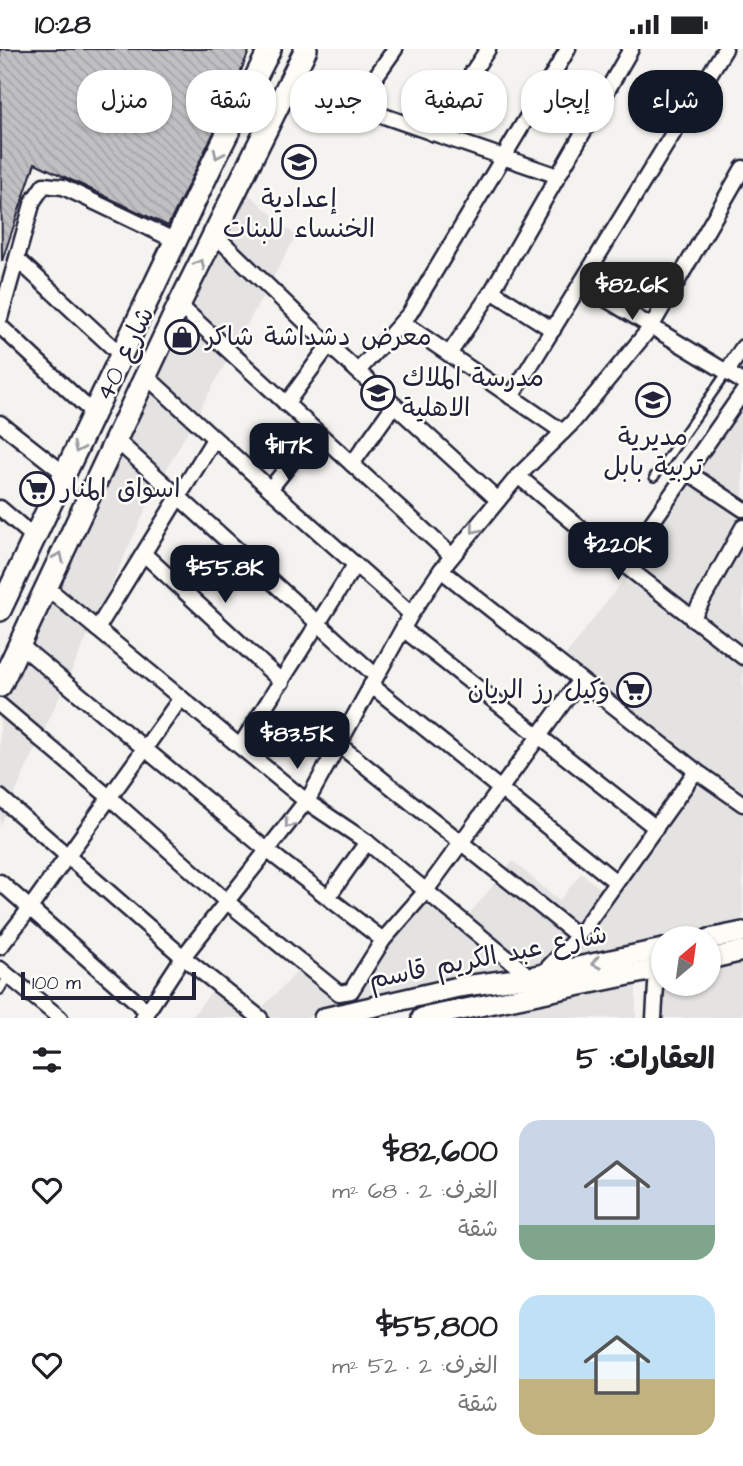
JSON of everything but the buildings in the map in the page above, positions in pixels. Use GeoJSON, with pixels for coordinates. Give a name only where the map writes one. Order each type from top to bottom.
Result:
{"type":"FeatureCollection","features":[{"type":"Feature","properties":{"kind":"main road","name":"شارع 40"},"geometry":{"type":"LineString","coordinates":[[1,608],[270,49]]}},
{"type":"Feature","properties":{"kind":"main road","name":"شارع 40"},"geometry":{"type":"LineString","coordinates":[[0,686],[145,375],[306,49]]}},
{"type":"Feature","properties":{"kind":"main road"},"geometry":{"type":"LineString","coordinates":[[109,383],[115,395],[134,399]]}},
{"type":"Feature","properties":{"kind":"main road"},"geometry":{"type":"LineString","coordinates":[[93,416],[106,418],[113,423],[117,435]]}},
{"type":"Feature","properties":{"kind":"main road"},"geometry":{"type":"LineString","coordinates":[[721,937],[743,932]]}},
{"type":"Feature","properties":{"kind":"main road"},"geometry":{"type":"LineString","coordinates":[[721,956],[743,951]]}},
{"type":"Feature","properties":{"kind":"main road","name":"شارع عبد الكريم قاسم"},"geometry":{"type":"LineString","coordinates":[[324,1018],[346,1003],[536,976],[651,952]]}},
{"type":"Feature","properties":{"kind":"main road","name":"شارع عبد الكريم قاسم"},"geometry":{"type":"LineString","coordinates":[[422,1018],[651,971]]}},
{"type":"Feature","properties":{"kind":"street"},"geometry":{"type":"LineString","coordinates":[[380,70],[395,49]]}},
{"type":"Feature","properties":{"kind":"street"},"geometry":{"type":"LineString","coordinates":[[474,70],[488,49]]}},
{"type":"Feature","properties":{"kind":"street"},"geometry":{"type":"LineString","coordinates":[[358,371],[410,313],[568,49]]}},
{"type":"Feature","properties":{"kind":"street"},"geometry":{"type":"LineString","coordinates":[[449,354],[492,291],[631,49]]}},
{"type":"Feature","properties":{"kind":"street"},"geometry":{"type":"LineString","coordinates":[[512,397],[725,49]]}},
{"type":"Feature","properties":{"kind":"street"},"geometry":{"type":"LineString","coordinates":[[435,133],[558,176]]}},
{"type":"Feature","properties":{"kind":"street"},"geometry":{"type":"LineString","coordinates":[[0,882],[146,1015],[183,957],[306,801],[411,614],[441,570],[518,476],[563,432],[651,327],[743,168]]}},
{"type":"Feature","properties":{"kind":"street"},"geometry":{"type":"LineString","coordinates":[[0,318],[33,201],[44,185],[63,187],[176,241]]}},
{"type":"Feature","properties":{"kind":"street"},"geometry":{"type":"LineString","coordinates":[[215,235],[329,345],[498,500]]}},
{"type":"Feature","properties":{"kind":"street"},"geometry":{"type":"LineString","coordinates":[[17,259],[122,356]]}},
{"type":"Feature","properties":{"kind":"street"},"geometry":{"type":"LineString","coordinates":[[581,284],[743,382]]}},
{"type":"Feature","properties":{"kind":"street"},"geometry":{"type":"LineString","coordinates":[[492,291],[553,330]]}},
{"type":"Feature","properties":{"kind":"street"},"geometry":{"type":"LineString","coordinates":[[179,305],[452,556]]}},
{"type":"Feature","properties":{"kind":"street"},"geometry":{"type":"LineString","coordinates":[[402,323],[563,432]]}},
{"type":"Feature","properties":{"kind":"street"},"geometry":{"type":"LineString","coordinates":[[0,326],[93,416]]}},
{"type":"Feature","properties":{"kind":"street"},"geometry":{"type":"LineString","coordinates":[[286,404],[329,345]]}},
{"type":"Feature","properties":{"kind":"street"},"geometry":{"type":"LineString","coordinates":[[727,372],[743,347]]}},
{"type":"Feature","properties":{"kind":"street"},"geometry":{"type":"LineString","coordinates":[[145,375],[411,614]]}},
{"type":"Feature","properties":{"kind":"street"},"geometry":{"type":"LineString","coordinates":[[623,564],[743,392]]}},
{"type":"Feature","properties":{"kind":"street"},"geometry":{"type":"LineString","coordinates":[[352,464],[394,405]]}},
{"type":"Feature","properties":{"kind":"street"},"geometry":{"type":"LineString","coordinates":[[0,423],[65,474]]}},
{"type":"Feature","properties":{"kind":"street"},"geometry":{"type":"LineString","coordinates":[[270,489],[316,431]]}},
{"type":"Feature","properties":{"kind":"street"},"geometry":{"type":"LineString","coordinates":[[117,435],[318,624],[373,680],[500,789],[616,882]]}},
{"type":"Feature","properties":{"kind":"street"},"geometry":{"type":"LineString","coordinates":[[97,629],[215,439]]}},
{"type":"Feature","properties":{"kind":"street"},"geometry":{"type":"LineString","coordinates":[[686,471],[743,509]]}},
{"type":"Feature","properties":{"kind":"street"},"geometry":{"type":"LineString","coordinates":[[518,476],[623,564],[743,657]]}},
{"type":"Feature","properties":{"kind":"street"},"geometry":{"type":"LineString","coordinates":[[0,508],[35,538]]}},
{"type":"Feature","properties":{"kind":"street"},"geometry":{"type":"LineString","coordinates":[[692,619],[743,527]]}},
{"type":"Feature","properties":{"kind":"street"},"geometry":{"type":"LineString","coordinates":[[144,554],[282,682]]}},
{"type":"Feature","properties":{"kind":"street"},"geometry":{"type":"LineString","coordinates":[[240,747],[355,565]]}},
{"type":"Feature","properties":{"kind":"street"},"geometry":{"type":"LineString","coordinates":[[441,570],[696,771],[743,804]]}},
{"type":"Feature","properties":{"kind":"street"},"geometry":{"type":"LineString","coordinates":[[45,586],[306,801],[367,842],[425,891],[536,976],[578,936],[696,771]]}},
{"type":"Feature","properties":{"kind":"street"},"geometry":{"type":"LineString","coordinates":[[403,629],[656,828]]}},
{"type":"Feature","properties":{"kind":"street"},"geometry":{"type":"LineString","coordinates":[[20,645],[268,851],[383,940]]}},
{"type":"Feature","properties":{"kind":"street"},"geometry":{"type":"LineString","coordinates":[[346,1003],[383,940],[425,891],[580,680]]}},
{"type":"Feature","properties":{"kind":"street"},"geometry":{"type":"LineString","coordinates":[[0,947],[181,698]]}},
{"type":"Feature","properties":{"kind":"street"},"geometry":{"type":"LineString","coordinates":[[0,705],[226,901],[339,993],[346,1003]]}},
{"type":"Feature","properties":{"kind":"street"},"geometry":{"type":"LineString","coordinates":[[338,744],[578,936]]}},
{"type":"Feature","properties":{"kind":"street"},"geometry":{"type":"LineString","coordinates":[[0,797],[183,957],[260,1018]]}},
{"type":"Feature","properties":{"kind":"street"},"geometry":{"type":"LineString","coordinates":[[328,897],[367,842]]}},
{"type":"Feature","properties":{"kind":"street"},"geometry":{"type":"LineString","coordinates":[[4,972],[60,1018]]}},
{"type":"Feature","properties":{"kind":"street"},"geometry":{"type":"LineString","coordinates":[[654,1018],[657,996]]}},
{"type":"Feature","properties":{"kind":"lane"},"geometry":{"type":"LineString","coordinates":[[654,477],[727,372]]}},
{"type":"Feature","properties":{"kind":"lane"},"geometry":{"type":"LineString","coordinates":[[0,990],[4,972]]}},
{"type":"Feature","properties":{"kind":"shaded area"},"geometry":{"type":"Polygon","coordinates":[[[242,188],[296,236],[152,496],[0,826],[0,707],[242,188]]]}},
{"type":"Feature","properties":{"kind":"shaded area"},"geometry":{"type":"Polygon","coordinates":[[[743,404],[743,928],[721,933],[721,926],[651,926],[651,949],[566,969],[305,1018],[191,1018],[219,982],[257,1013],[304,965],[352,989],[425,898],[466,918],[513,861],[559,901],[581,873],[615,900],[707,769],[564,657],[625,578],[743,404]]]}},
{"type":"Feature","properties":{"kind":"shaded area"},"geometry":{"type":"Polygon","coordinates":[[[743,957],[743,1018],[660,1018],[661,996],[721,996],[721,960],[743,957]]]}},
{"type":"Feature","properties":{"kind":"shaded area"},"geometry":{"type":"Polygon","coordinates":[[[636,986],[636,1018],[471,1018],[636,986]]]}},
{"type":"Feature","properties":{"kind":"place","name":"إعدادية الخنساء للبنات"},"geometry":{"type":"Point","coordinates":[299,162]}},
{"type":"Feature","properties":{"kind":"place","name":"معرض دشداشة شاكر"},"geometry":{"type":"Point","coordinates":[182,337]}},
{"type":"Feature","properties":{"kind":"place","name":"مدرسة الملاك الاهلية"},"geometry":{"type":"Point","coordinates":[378,393]}},
{"type":"Feature","properties":{"kind":"place","name":"مديرية تربية بابل"},"geometry":{"type":"Point","coordinates":[653,400]}},
{"type":"Feature","properties":{"kind":"place","name":"اسواق المنار"},"geometry":{"type":"Point","coordinates":[37,489]}},
{"type":"Feature","properties":{"kind":"place","name":"وكيل رز الريان"},"geometry":{"type":"Point","coordinates":[634,690]}}]}
